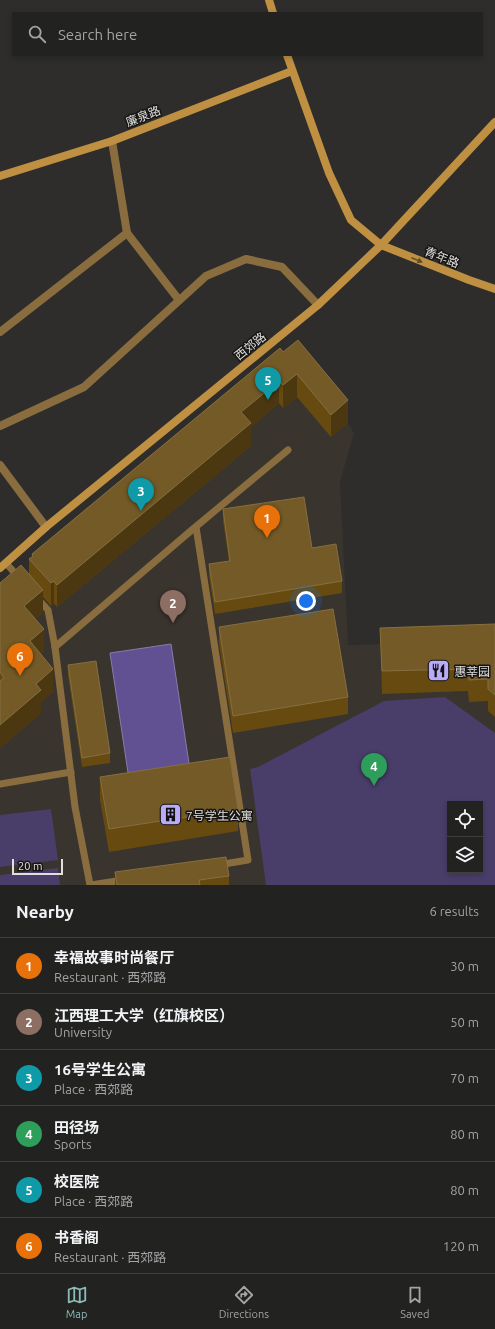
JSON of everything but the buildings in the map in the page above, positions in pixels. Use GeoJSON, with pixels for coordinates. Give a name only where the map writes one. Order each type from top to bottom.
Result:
{"type":"FeatureCollection","features":[{"type":"Feature","properties":{"kind":"street"},"geometry":{"type":"LineString","coordinates":[[269,0],[273,12]]}},
{"type":"Feature","properties":{"kind":"street","name":"青年路"},"geometry":{"type":"LineString","coordinates":[[287,56],[329,173],[351,220],[381,245],[495,289]]}},
{"type":"Feature","properties":{"kind":"street","name":"廉泉路"},"geometry":{"type":"LineString","coordinates":[[0,176],[112,141],[292,70]]}},
{"type":"Feature","properties":{"kind":"street","name":"西郊路"},"geometry":{"type":"LineString","coordinates":[[3,566],[46,527],[318,306],[381,245],[495,122]]}},
{"type":"Feature","properties":{"kind":"street"},"geometry":{"type":"LineString","coordinates":[[112,141],[127,233],[179,300]]}},
{"type":"Feature","properties":{"kind":"street"},"geometry":{"type":"LineString","coordinates":[[0,332],[127,233]]}},
{"type":"Feature","properties":{"kind":"street"},"geometry":{"type":"LineString","coordinates":[[0,426],[84,387],[206,276],[246,259],[282,268],[318,306]]}},
{"type":"Feature","properties":{"kind":"street"},"geometry":{"type":"LineString","coordinates":[[0,465],[46,527]]}},
{"type":"Feature","properties":{"kind":"lane"},"geometry":{"type":"LineString","coordinates":[[55,647],[288,450]]}},
{"type":"Feature","properties":{"kind":"lane"},"geometry":{"type":"LineString","coordinates":[[196,527],[248,860],[209,866]]}},
{"type":"Feature","properties":{"kind":"lane"},"geometry":{"type":"LineString","coordinates":[[3,566],[24,584]]}},
{"type":"Feature","properties":{"kind":"lane"},"geometry":{"type":"LineString","coordinates":[[34,594],[48,610],[55,647],[75,807],[91,885],[130,879]]}},
{"type":"Feature","properties":{"kind":"lane"},"geometry":{"type":"LineString","coordinates":[[0,784],[71,772]]}},
{"type":"Feature","properties":{"kind":"shaded area"},"geometry":{"type":"Polygon","coordinates":[[[280,370],[348,423],[354,433],[340,482],[348,645],[495,641],[495,885],[0,885],[0,606],[280,370]]]}},
{"type":"Feature","properties":{"kind":"shaded area"},"geometry":{"type":"Polygon","coordinates":[[[171,644],[190,770],[129,779],[110,653],[171,644]]]}},
{"type":"Feature","properties":{"kind":"shaded area"},"geometry":{"type":"Polygon","coordinates":[[[445,697],[495,733],[495,885],[266,885],[250,769],[258,767],[384,701],[445,697]]]}},
{"type":"Feature","properties":{"kind":"shaded area"},"geometry":{"type":"Polygon","coordinates":[[[51,809],[58,860],[0,867],[0,815],[51,809]]]}},
{"type":"Feature","properties":{"kind":"shaded area"},"geometry":{"type":"Polygon","coordinates":[[[58,868],[60,885],[0,885],[0,875],[58,868]]]}},
{"type":"Feature","properties":{"kind":"place","name":"校医院"},"geometry":{"type":"Point","coordinates":[268,400]}},
{"type":"Feature","properties":{"kind":"place","name":"16号学生公寓"},"geometry":{"type":"Point","coordinates":[141,511]}},
{"type":"Feature","properties":{"kind":"place","name":"幸福故事时尚餐厅"},"geometry":{"type":"Point","coordinates":[267,538]}},
{"type":"Feature","properties":{"kind":"place","name":"江西理工大学（红旗校区）"},"geometry":{"type":"Point","coordinates":[173,623]}},
{"type":"Feature","properties":{"kind":"place","name":"惠莘园"},"geometry":{"type":"Point","coordinates":[438,671]}},
{"type":"Feature","properties":{"kind":"place","name":"书香阁"},"geometry":{"type":"Point","coordinates":[20,676]}},
{"type":"Feature","properties":{"kind":"place","name":"田径场"},"geometry":{"type":"Point","coordinates":[374,786]}},
{"type":"Feature","properties":{"kind":"place","name":"7号学生公寓"},"geometry":{"type":"Point","coordinates":[170,815]}}]}
